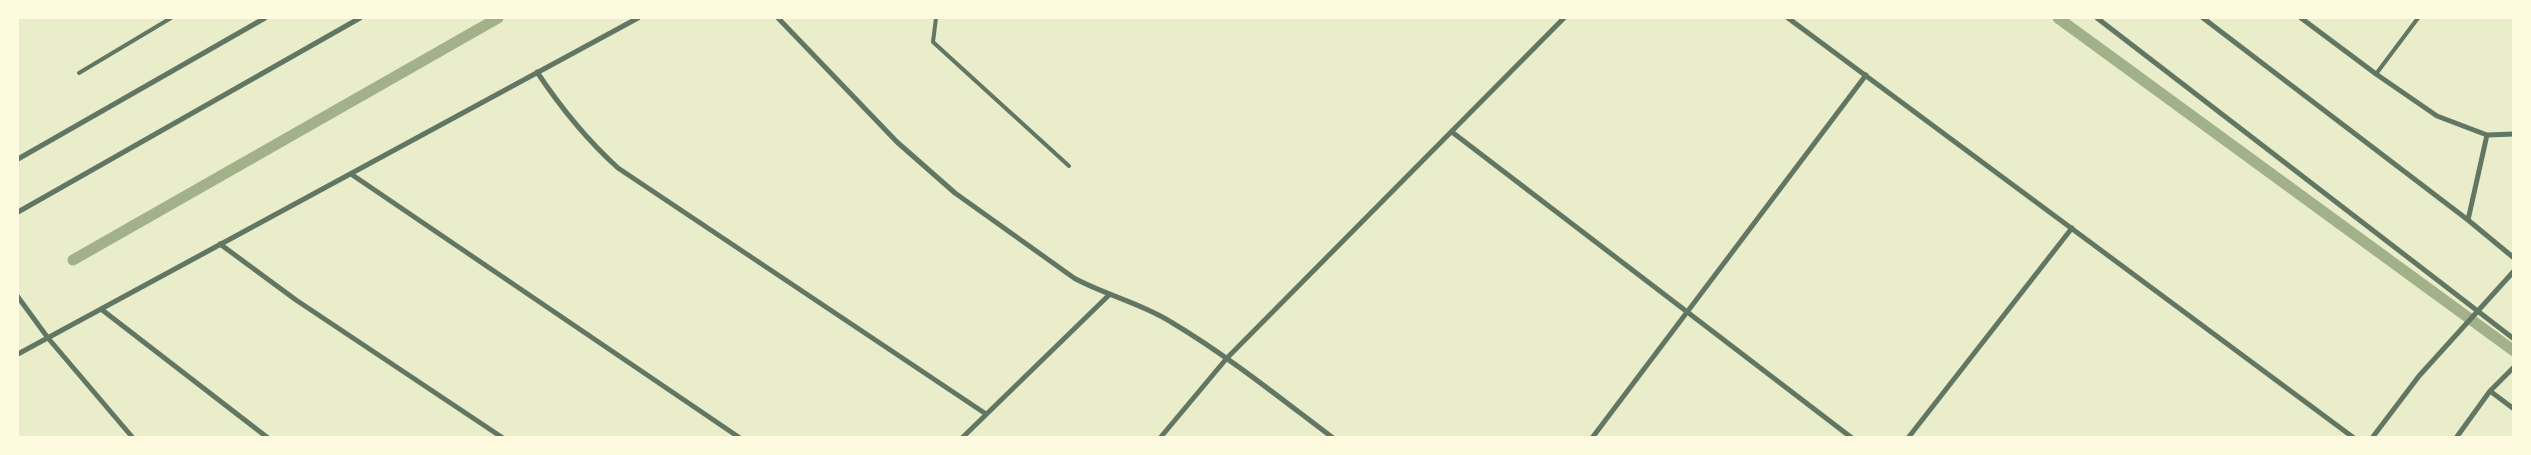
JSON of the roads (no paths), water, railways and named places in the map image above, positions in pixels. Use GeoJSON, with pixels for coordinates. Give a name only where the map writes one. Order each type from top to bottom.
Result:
{"type":"FeatureCollection","features":[{"type":"Feature","properties":{"kind":"street"},"geometry":{"type":"LineString","coordinates":[[18,159],[265,18]]}},
{"type":"Feature","properties":{"kind":"street"},"geometry":{"type":"LineString","coordinates":[[18,212],[360,18]]}},
{"type":"Feature","properties":{"kind":"street"},"geometry":{"type":"LineString","coordinates":[[18,354],[638,18]]}},
{"type":"Feature","properties":{"kind":"street"},"geometry":{"type":"LineString","coordinates":[[778,18],[897,142],[955,194],[1074,278],[1110,296],[1154,313],[1227,358],[1333,438]]}},
{"type":"Feature","properties":{"kind":"street"},"geometry":{"type":"LineString","coordinates":[[1160,438],[1227,358],[1564,18]]}},
{"type":"Feature","properties":{"kind":"street"},"geometry":{"type":"LineString","coordinates":[[1788,18],[2354,438]]}},
{"type":"Feature","properties":{"kind":"street"},"geometry":{"type":"LineString","coordinates":[[2097,18],[2514,339]]}},
{"type":"Feature","properties":{"kind":"street"},"geometry":{"type":"LineString","coordinates":[[2203,18],[2468,220],[2514,258]]}},
{"type":"Feature","properties":{"kind":"street"},"geometry":{"type":"LineString","coordinates":[[2301,18],[2376,74],[2437,116],[2487,135],[2514,134]]}},
{"type":"Feature","properties":{"kind":"street"},"geometry":{"type":"LineString","coordinates":[[537,72],[560,107],[587,139],[618,168],[986,414]]}},
{"type":"Feature","properties":{"kind":"street"},"geometry":{"type":"LineString","coordinates":[[1592,438],[1866,75]]}},
{"type":"Feature","properties":{"kind":"street"},"geometry":{"type":"LineString","coordinates":[[1452,132],[1852,438]]}},
{"type":"Feature","properties":{"kind":"street"},"geometry":{"type":"LineString","coordinates":[[2468,220],[2487,135]]}},
{"type":"Feature","properties":{"kind":"street"},"geometry":{"type":"LineString","coordinates":[[350,174],[740,438]]}},
{"type":"Feature","properties":{"kind":"street"},"geometry":{"type":"LineString","coordinates":[[1908,438],[2072,228]]}},
{"type":"Feature","properties":{"kind":"street"},"geometry":{"type":"LineString","coordinates":[[220,244],[296,300],[503,438]]}},
{"type":"Feature","properties":{"kind":"street"},"geometry":{"type":"LineString","coordinates":[[2372,438],[2419,376],[2476,310],[2514,270]]}},
{"type":"Feature","properties":{"kind":"street"},"geometry":{"type":"LineString","coordinates":[[962,438],[1110,296]]}},
{"type":"Feature","properties":{"kind":"street"},"geometry":{"type":"LineString","coordinates":[[18,297],[48,338],[133,438]]}},
{"type":"Feature","properties":{"kind":"street"},"geometry":{"type":"LineString","coordinates":[[101,309],[268,438]]}},
{"type":"Feature","properties":{"kind":"street"},"geometry":{"type":"LineString","coordinates":[[2456,438],[2490,392],[2514,367]]}},
{"type":"Feature","properties":{"kind":"street"},"geometry":{"type":"LineString","coordinates":[[2490,392],[2514,409]]}},
{"type":"Feature","properties":{"kind":"lane"},"geometry":{"type":"LineString","coordinates":[[79,73],[171,18]]}},
{"type":"Feature","properties":{"kind":"lane"},"geometry":{"type":"LineString","coordinates":[[936,18],[933,42],[1069,166]]}},
{"type":"Feature","properties":{"kind":"lane"},"geometry":{"type":"LineString","coordinates":[[2376,74],[2418,18]]}},
{"type":"Feature","properties":{"kind":"waterway"},"geometry":{"type":"LineString","coordinates":[[73,260],[498,18]]}},
{"type":"Feature","properties":{"kind":"waterway"},"geometry":{"type":"LineString","coordinates":[[2058,18],[2514,351]]}}]}
